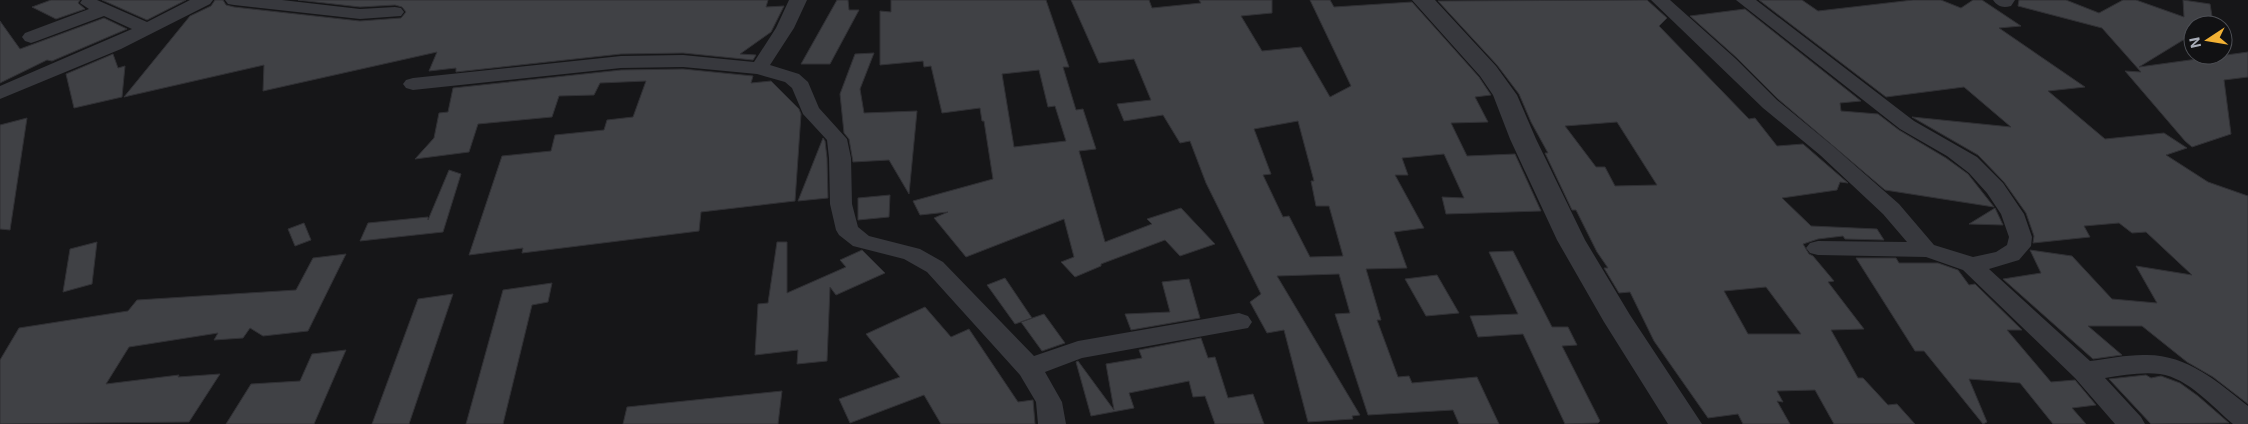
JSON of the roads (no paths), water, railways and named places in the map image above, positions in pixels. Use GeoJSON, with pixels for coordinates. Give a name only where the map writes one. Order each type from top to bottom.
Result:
{"type":"FeatureCollection","features":[{"type":"Feature","properties":{"kind":"street"},"geometry":{"type":"LineString","coordinates":[[0,94],[148,29],[204,0]]}},
{"type":"Feature","properties":{"kind":"street"},"geometry":{"type":"LineString","coordinates":[[234,0],[360,14],[395,12]]}},
{"type":"Feature","properties":{"kind":"street"},"geometry":{"type":"LineString","coordinates":[[759,68],[785,28],[798,0]]}},
{"type":"Feature","properties":{"kind":"street"},"geometry":{"type":"LineString","coordinates":[[1423,0],[1488,71],[1505,94],[1523,139],[1571,240],[1619,322],[1685,424]]}},
{"type":"Feature","properties":{"kind":"street"},"geometry":{"type":"LineString","coordinates":[[1662,2],[1686,0]]}},
{"type":"Feature","properties":{"kind":"street"},"geometry":{"type":"LineString","coordinates":[[1745,0],[1909,126],[1970,162],[1990,183],[2013,213],[2022,234],[2019,246],[2009,255],[1971,265]]}},
{"type":"Feature","properties":{"kind":"street"},"geometry":{"type":"LineString","coordinates":[[2002,0],[2005,2],[2006,0]]}},
{"type":"Feature","properties":{"kind":"street"},"geometry":{"type":"LineString","coordinates":[[1662,2],[1729,62],[1770,104],[1890,209],[1926,250]]}},
{"type":"Feature","properties":{"kind":"street"},"geometry":{"type":"LineString","coordinates":[[31,37],[95,5],[148,29]]}},
{"type":"Feature","properties":{"kind":"street"},"geometry":{"type":"LineString","coordinates":[[413,84],[621,62],[683,61],[759,68],[792,78],[802,86],[810,110],[837,139],[840,158],[841,204],[846,230],[861,240],[912,254],[936,268],[1029,368],[1049,402],[1052,424]]}},
{"type":"Feature","properties":{"kind":"street"},"geometry":{"type":"LineString","coordinates":[[1818,248],[1926,250],[1946,255],[1971,265],[2084,371],[2131,424]]}},
{"type":"Feature","properties":{"kind":"street"},"geometry":{"type":"LineString","coordinates":[[1029,368],[1078,350],[1239,322]]}},
{"type":"Feature","properties":{"kind":"street"},"geometry":{"type":"LineString","coordinates":[[2084,371],[2147,364],[2169,366],[2192,376],[2248,421]]}}]}
